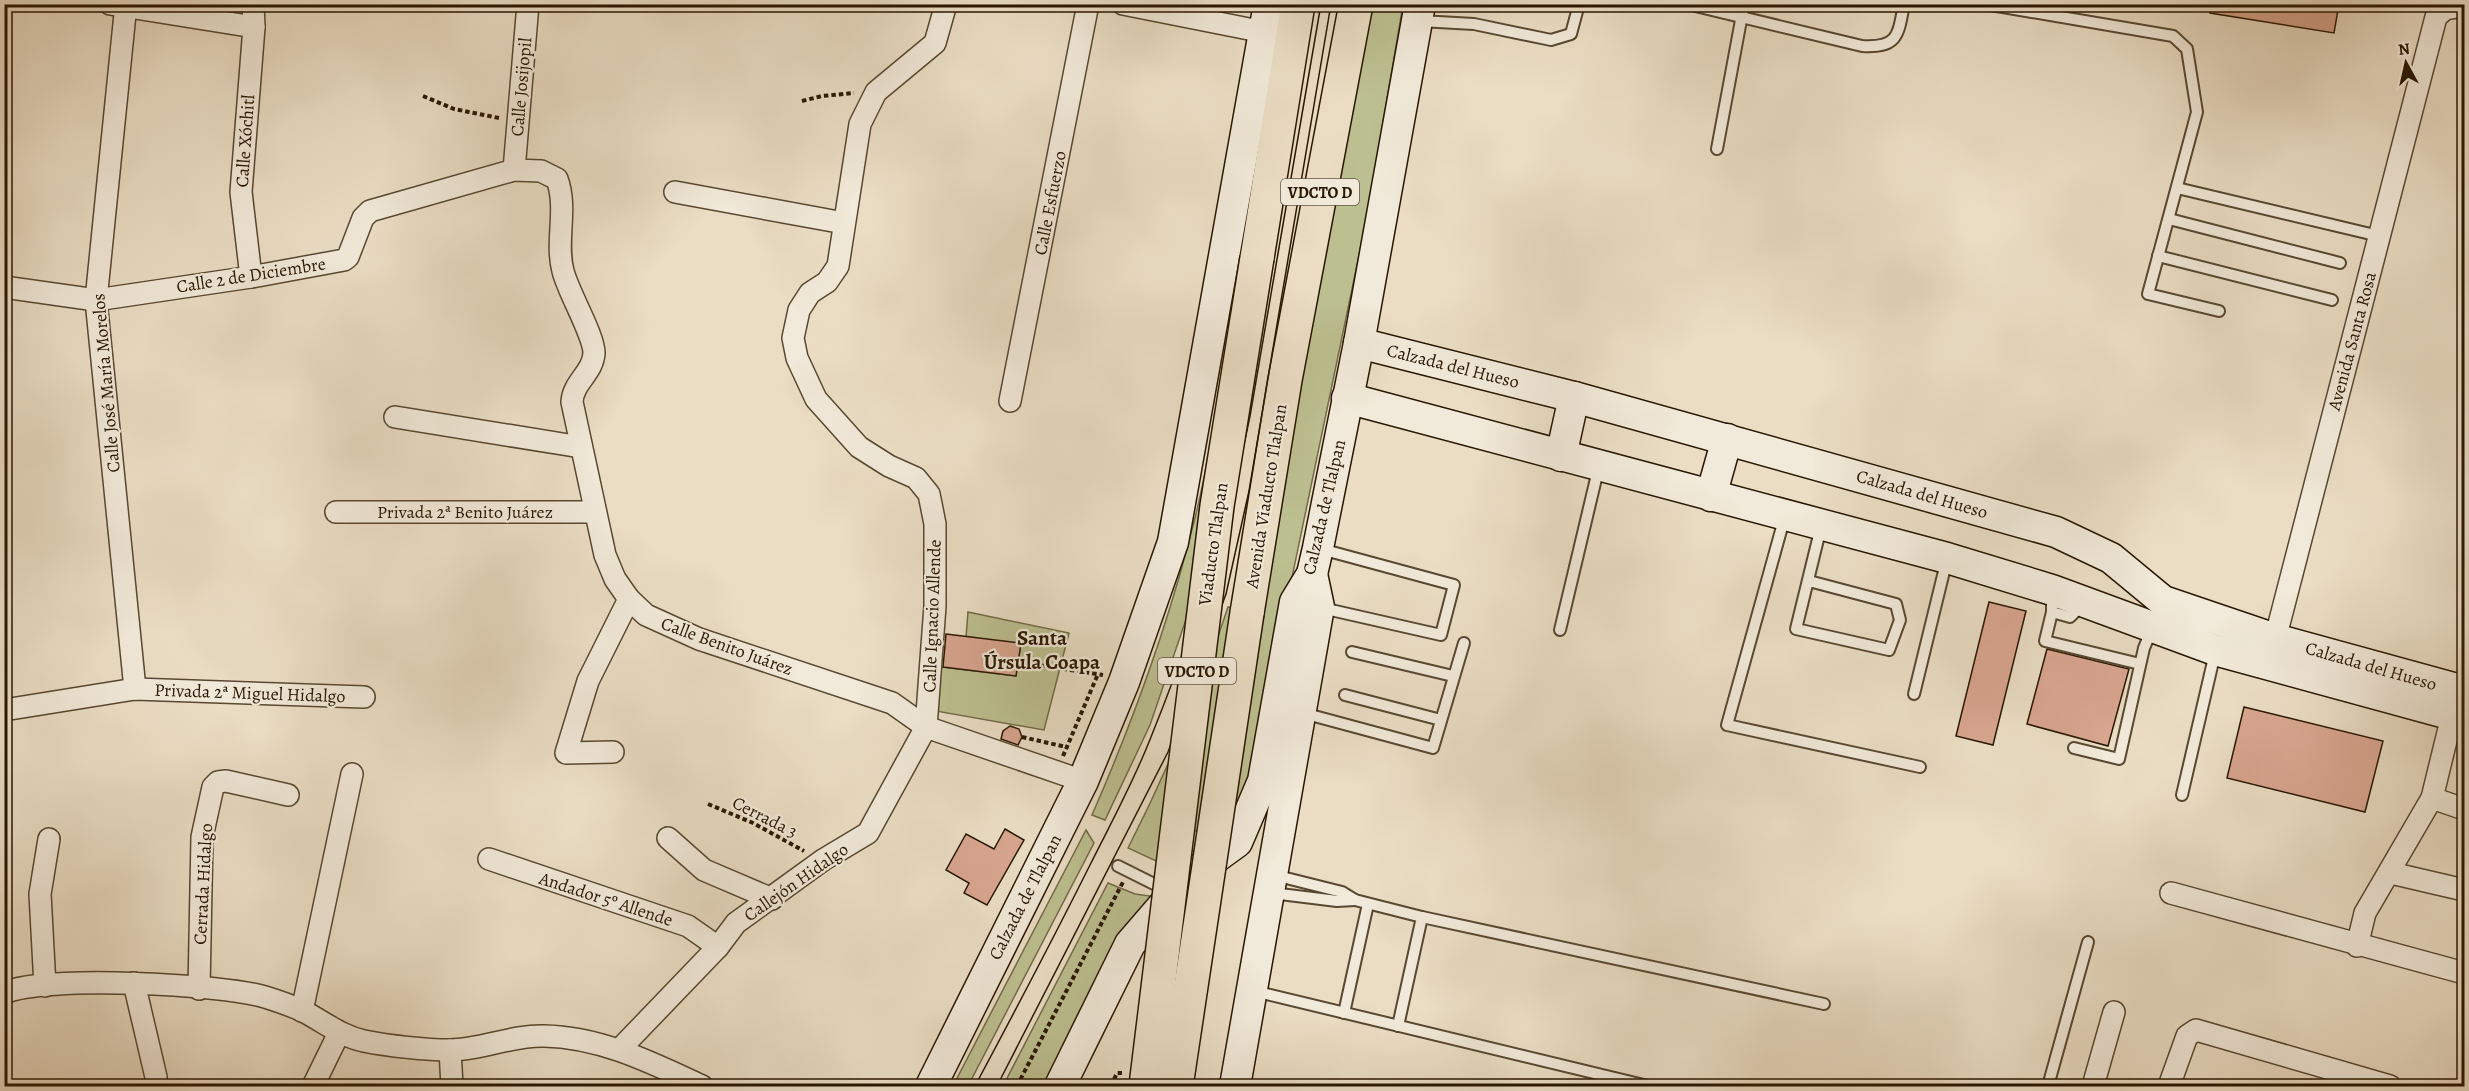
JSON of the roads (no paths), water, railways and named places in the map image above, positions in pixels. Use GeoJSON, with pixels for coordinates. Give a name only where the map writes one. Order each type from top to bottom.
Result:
{"type":"FeatureCollection","features":[{"type":"Feature","properties":{"kind":"highway","name":"Viaducto Tlalpan"},"geometry":{"type":"LineString","coordinates":[[1146,1086],[1217,506],[1298,4]]}},
{"type":"Feature","properties":{"kind":"highway","name":"Avenida Viaducto Tlalpan"},"geometry":{"type":"LineString","coordinates":[[1176,1086],[1247,613],[1285,380],[1356,4]]}},
{"type":"Feature","properties":{"kind":"main road","name":"Calzada de Tlalpan"},"geometry":{"type":"LineString","coordinates":[[1060,1086],[1130,944],[1186,879],[1237,842],[1263,781],[1295,602],[1315,561],[1359,343],[1418,13]]}},
{"type":"Feature","properties":{"kind":"main road","name":"Calzada de Tlalpan"},"geometry":{"type":"LineString","coordinates":[[931,1086],[1173,542],[1267,18]]}},
{"type":"Feature","properties":{"kind":"main road","name":"Calzada del Hueso"},"geometry":{"type":"LineString","coordinates":[[1359,343],[1574,397],[2056,532],[2111,558],[2163,602],[2272,652],[2460,709]]}},
{"type":"Feature","properties":{"kind":"main road"},"geometry":{"type":"LineString","coordinates":[[1561,456],[1574,397]]}},
{"type":"Feature","properties":{"kind":"main road","name":"Calzada del Hueso"},"geometry":{"type":"LineString","coordinates":[[1347,398],[1947,558],[2052,601],[2085,602],[2215,650],[2272,652]]}},
{"type":"Feature","properties":{"kind":"main road"},"geometry":{"type":"LineString","coordinates":[[1711,496],[1727,440]]}},
{"type":"Feature","properties":{"kind":"main road"},"geometry":{"type":"LineString","coordinates":[[1235,1086],[1319,607],[1315,561]]}},
{"type":"Feature","properties":{"kind":"street","name":"Calle Xóchitl"},"geometry":{"type":"LineString","coordinates":[[251,277],[241,192],[254,27],[253,4]]}},
{"type":"Feature","properties":{"kind":"street","name":"Calle Josijopil"},"geometry":{"type":"LineString","coordinates":[[514,170],[528,4]]}},
{"type":"Feature","properties":{"kind":"street","name":"Calle Ignacio Allende"},"geometry":{"type":"LineString","coordinates":[[926,727],[935,606],[935,524],[929,494],[916,478],[889,466],[859,447],[816,399],[797,358],[793,338],[799,310],[810,293],[827,282],[838,266],[860,124],[876,92],[935,43],[946,4]]}},
{"type":"Feature","properties":{"kind":"street","name":"Calle Esfuerzo"},"geometry":{"type":"LineString","coordinates":[[1010,402],[1027,328],[1088,4]]}},
{"type":"Feature","properties":{"kind":"street"},"geometry":{"type":"LineString","coordinates":[[1123,4],[1267,18]]}},
{"type":"Feature","properties":{"kind":"street"},"geometry":{"type":"LineString","coordinates":[[120,6],[254,27]]}},
{"type":"Feature","properties":{"kind":"street","name":"Calle José María Morelos"},"geometry":{"type":"LineString","coordinates":[[120,6],[96,300],[135,689]]}},
{"type":"Feature","properties":{"kind":"street","name":"Avenida Santa Rosa"},"geometry":{"type":"LineString","coordinates":[[2272,652],[2436,17],[2445,9],[2464,6]]}},
{"type":"Feature","properties":{"kind":"street","name":"Calle 2 de Diciembre"},"geometry":{"type":"LineString","coordinates":[[4,287],[96,300],[251,277],[344,260],[348,257],[363,218],[370,211],[514,170]]}},
{"type":"Feature","properties":{"kind":"street","name":"Calle Benito Juárez"},"geometry":{"type":"LineString","coordinates":[[514,170],[541,171],[557,179],[563,194],[562,270],[594,351],[591,367],[573,390],[572,402],[605,555],[615,579],[628,599],[646,615],[699,639],[892,703],[926,727],[1070,776]]}},
{"type":"Feature","properties":{"kind":"street"},"geometry":{"type":"LineString","coordinates":[[675,192],[844,223]]}},
{"type":"Feature","properties":{"kind":"street"},"geometry":{"type":"LineString","coordinates":[[395,417],[581,447]]}},
{"type":"Feature","properties":{"kind":"street","name":"Privada 2ª Benito Juárez"},"geometry":{"type":"LineString","coordinates":[[336,513],[594,512]]}},
{"type":"Feature","properties":{"kind":"street"},"geometry":{"type":"LineString","coordinates":[[613,752],[566,753],[588,681],[628,599]]}},
{"type":"Feature","properties":{"kind":"street","name":"Privada 2ª Miguel Hidalgo"},"geometry":{"type":"LineString","coordinates":[[4,710],[135,689],[364,698]]}},
{"type":"Feature","properties":{"kind":"street"},"geometry":{"type":"LineString","coordinates":[[2357,946],[2365,914],[2391,873],[2432,798],[2460,709]]}},
{"type":"Feature","properties":{"kind":"street","name":"Callejón Hidalgo"},"geometry":{"type":"LineString","coordinates":[[620,1049],[718,947],[736,923],[823,860],[868,833],[926,727]]}},
{"type":"Feature","properties":{"kind":"street"},"geometry":{"type":"LineString","coordinates":[[302,1011],[351,774]]}},
{"type":"Feature","properties":{"kind":"street","name":"Cerrada Hidalgo"},"geometry":{"type":"LineString","coordinates":[[199,989],[202,837],[213,786],[218,782],[226,781],[288,795]]}},
{"type":"Feature","properties":{"kind":"street"},"geometry":{"type":"LineString","coordinates":[[2432,798],[2464,808]]}},
{"type":"Feature","properties":{"kind":"street"},"geometry":{"type":"LineString","coordinates":[[668,838],[704,870],[772,899]]}},
{"type":"Feature","properties":{"kind":"street"},"geometry":{"type":"LineString","coordinates":[[45,986],[40,894],[49,839]]}},
{"type":"Feature","properties":{"kind":"street","name":"Andador 5º Allende"},"geometry":{"type":"LineString","coordinates":[[489,859],[688,926],[718,947]]}},
{"type":"Feature","properties":{"kind":"street"},"geometry":{"type":"LineString","coordinates":[[2391,873],[2464,890]]}},
{"type":"Feature","properties":{"kind":"street"},"geometry":{"type":"LineString","coordinates":[[2171,892],[2357,946],[2464,973]]}},
{"type":"Feature","properties":{"kind":"street"},"geometry":{"type":"LineString","coordinates":[[134,983],[156,1077]]}},
{"type":"Feature","properties":{"kind":"street"},"geometry":{"type":"LineString","coordinates":[[4,993],[14,988],[134,983],[234,991],[264,996],[302,1011],[339,1033],[364,1041],[450,1050],[544,1036],[620,1049],[702,1086]]}},
{"type":"Feature","properties":{"kind":"street"},"geometry":{"type":"LineString","coordinates":[[2093,1086],[2114,1012]]}},
{"type":"Feature","properties":{"kind":"street"},"geometry":{"type":"LineString","coordinates":[[2169,1086],[2187,1036],[2196,1030],[2390,1086]]}},
{"type":"Feature","properties":{"kind":"street"},"geometry":{"type":"LineString","coordinates":[[313,1086],[339,1033]]}},
{"type":"Feature","properties":{"kind":"street"},"geometry":{"type":"LineString","coordinates":[[450,1050],[452,1086]]}},
{"type":"Feature","properties":{"kind":"lane"},"geometry":{"type":"LineString","coordinates":[[1418,13],[1439,24],[1474,24],[1551,40],[1570,34],[1579,4]]}},
{"type":"Feature","properties":{"kind":"lane"},"geometry":{"type":"LineString","coordinates":[[1687,4],[1862,46],[1879,47],[1891,43],[1898,33],[1904,4]]}},
{"type":"Feature","properties":{"kind":"lane"},"geometry":{"type":"LineString","coordinates":[[1718,149],[1744,4]]}},
{"type":"Feature","properties":{"kind":"lane"},"geometry":{"type":"LineString","coordinates":[[1985,4],[2173,36],[2182,42],[2192,65],[2197,112],[2148,294],[2219,311]]}},
{"type":"Feature","properties":{"kind":"lane"},"geometry":{"type":"LineString","coordinates":[[2177,188],[2379,236]]}},
{"type":"Feature","properties":{"kind":"lane"},"geometry":{"type":"LineString","coordinates":[[2169,219],[2340,262]]}},
{"type":"Feature","properties":{"kind":"lane"},"geometry":{"type":"LineString","coordinates":[[2158,256],[2332,300]]}},
{"type":"Feature","properties":{"kind":"lane"},"geometry":{"type":"LineString","coordinates":[[1560,630],[1599,466]]}},
{"type":"Feature","properties":{"kind":"lane"},"geometry":{"type":"LineString","coordinates":[[1785,515],[1727,725],[1920,767]]}},
{"type":"Feature","properties":{"kind":"lane"},"geometry":{"type":"LineString","coordinates":[[1809,581],[1896,604],[1900,620],[1889,650],[1796,629],[1821,525]]}},
{"type":"Feature","properties":{"kind":"lane"},"geometry":{"type":"LineString","coordinates":[[1914,694],[1947,558]]}},
{"type":"Feature","properties":{"kind":"lane"},"geometry":{"type":"LineString","coordinates":[[1315,561],[1454,585],[1441,635],[1319,607]]}},
{"type":"Feature","properties":{"kind":"lane"},"geometry":{"type":"LineString","coordinates":[[2052,601],[2045,641],[2140,664]]}},
{"type":"Feature","properties":{"kind":"lane"},"geometry":{"type":"LineString","coordinates":[[2074,748],[2119,759],[2140,664],[2152,628]]}},
{"type":"Feature","properties":{"kind":"lane"},"geometry":{"type":"LineString","coordinates":[[1300,712],[1433,748],[1464,643]]}},
{"type":"Feature","properties":{"kind":"lane"},"geometry":{"type":"LineString","coordinates":[[2182,795],[2215,650]]}},
{"type":"Feature","properties":{"kind":"lane"},"geometry":{"type":"LineString","coordinates":[[1352,652],[1453,676]]}},
{"type":"Feature","properties":{"kind":"lane"},"geometry":{"type":"LineString","coordinates":[[1345,695],[1441,720]]}},
{"type":"Feature","properties":{"kind":"lane"},"geometry":{"type":"LineString","coordinates":[[1118,866],[1174,893]]}},
{"type":"Feature","properties":{"kind":"lane"},"geometry":{"type":"LineString","coordinates":[[1269,884],[1337,901],[1355,900]]}},
{"type":"Feature","properties":{"kind":"lane"},"geometry":{"type":"LineString","coordinates":[[1269,884],[1342,892],[1355,900],[1422,917],[1824,1004]]}},
{"type":"Feature","properties":{"kind":"lane"},"geometry":{"type":"LineString","coordinates":[[1344,1013],[1368,904]]}},
{"type":"Feature","properties":{"kind":"lane"},"geometry":{"type":"LineString","coordinates":[[1398,1026],[1422,917]]}},
{"type":"Feature","properties":{"kind":"lane"},"geometry":{"type":"LineString","coordinates":[[2048,1086],[2088,942]]}},
{"type":"Feature","properties":{"kind":"lane"},"geometry":{"type":"LineString","coordinates":[[1251,991],[1648,1086]]}},
{"type":"Feature","properties":{"kind":"tram line"},"geometry":{"type":"LineString","coordinates":[[975,1086],[1137,770],[1181,658],[1208,579],[1231,498],[1250,416],[1321,4]]}},
{"type":"Feature","properties":{"kind":"tram line"},"geometry":{"type":"LineString","coordinates":[[997,1086],[1168,752],[1226,594],[1249,491],[1331,4]]}},
{"type":"Feature","properties":{"kind":"district","name":"Santa Úrsula Coapa"},"geometry":{"type":"Point","coordinates":[1042,650]}}]}
